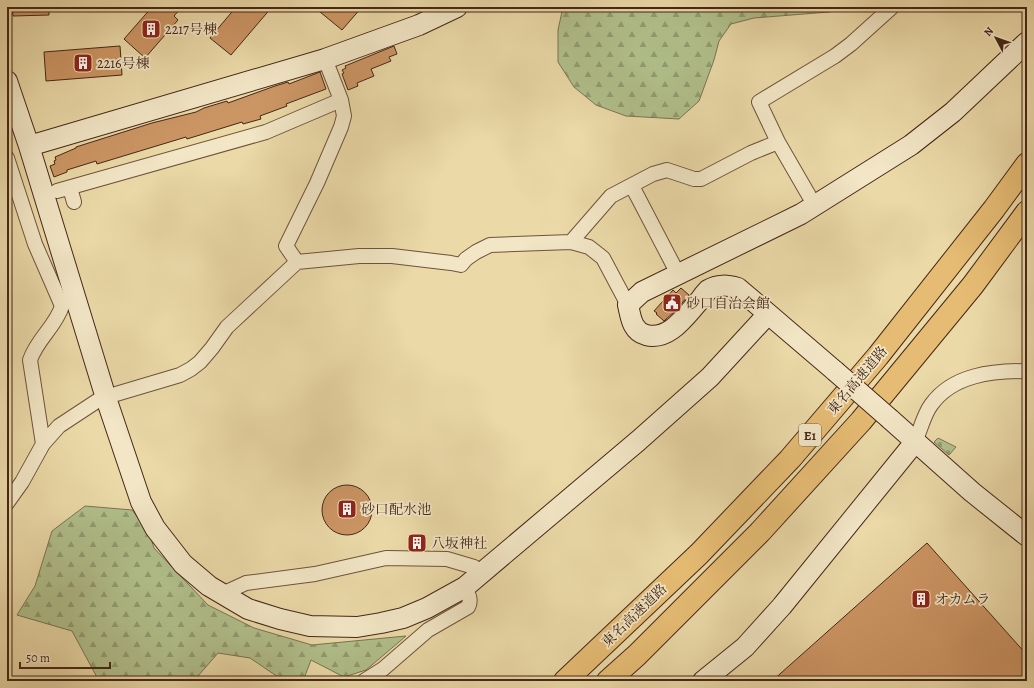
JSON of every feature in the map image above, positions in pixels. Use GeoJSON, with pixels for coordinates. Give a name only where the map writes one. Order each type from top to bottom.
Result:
{"type":"FeatureCollection","features":[{"type":"Feature","properties":{"kind":"highway","name":"東名高速道路"},"geometry":{"type":"LineString","coordinates":[[565,681],[699,554],[790,459],[878,356],[994,209],[1027,164]]}},
{"type":"Feature","properties":{"kind":"highway","name":"東名高速道路"},"geometry":{"type":"LineString","coordinates":[[608,681],[637,655],[760,532],[861,421],[973,285],[1027,212]]}},
{"type":"Feature","properties":{"kind":"street"},"geometry":{"type":"LineString","coordinates":[[29,146],[326,59],[419,25],[430,13],[457,7]]}},
{"type":"Feature","properties":{"kind":"street"},"geometry":{"type":"LineString","coordinates":[[815,206],[778,142],[759,102],[836,56],[892,7]]}},
{"type":"Feature","properties":{"kind":"street"},"geometry":{"type":"LineString","coordinates":[[628,305],[642,292],[801,214],[912,146],[953,112],[1027,42]]}},
{"type":"Feature","properties":{"kind":"street"},"geometry":{"type":"LineString","coordinates":[[297,262],[286,246],[317,183],[342,126],[344,116],[341,100],[326,59]]}},
{"type":"Feature","properties":{"kind":"street"},"geometry":{"type":"LineString","coordinates":[[7,81],[29,146],[69,303],[106,398],[141,502],[155,528],[183,564],[209,586],[248,609],[280,619],[310,626],[357,627],[381,623],[403,618],[427,608],[472,580],[632,446],[710,377],[768,314]]}},
{"type":"Feature","properties":{"kind":"street"},"geometry":{"type":"LineString","coordinates":[[74,202],[64,190],[266,132],[341,100]]}},
{"type":"Feature","properties":{"kind":"street"},"geometry":{"type":"LineString","coordinates":[[571,242],[611,196],[653,174],[667,170],[694,179],[702,179],[750,153],[778,142]]}},
{"type":"Feature","properties":{"kind":"street"},"geometry":{"type":"LineString","coordinates":[[7,158],[35,244],[69,303]]}},
{"type":"Feature","properties":{"kind":"street"},"geometry":{"type":"LineString","coordinates":[[632,186],[678,274]]}},
{"type":"Feature","properties":{"kind":"street"},"geometry":{"type":"LineString","coordinates":[[7,503],[22,482],[43,444],[59,426],[97,401],[180,375],[191,369],[200,362],[227,327],[297,262],[359,256],[392,256],[462,265],[466,259],[490,245],[571,242],[589,247],[602,258],[628,305],[632,324],[642,333],[654,337],[665,334],[674,329],[708,291],[718,286],[727,284],[738,288],[972,492],[1027,536]]}},
{"type":"Feature","properties":{"kind":"street"},"geometry":{"type":"LineString","coordinates":[[43,444],[30,360],[33,350],[69,303]]}},
{"type":"Feature","properties":{"kind":"street"},"geometry":{"type":"LineString","coordinates":[[703,681],[745,647],[782,606],[915,442],[930,406],[942,392],[959,381],[973,377],[1002,371],[1027,372]]}},
{"type":"Feature","properties":{"kind":"street"},"geometry":{"type":"LineString","coordinates":[[222,594],[246,583],[315,574],[386,558],[447,559],[474,567],[470,603],[468,607],[428,630],[383,669],[364,681]]}},
{"type":"Feature","properties":{"kind":"green space"},"geometry":{"type":"Polygon","coordinates":[[[563,7],[848,7],[829,12],[754,18],[731,24],[719,41],[714,60],[699,101],[679,119],[626,116],[596,105],[574,87],[558,62],[558,30],[563,7]]]}},
{"type":"Feature","properties":{"kind":"green space"},"geometry":{"type":"Polygon","coordinates":[[[938,438],[956,447],[949,455],[934,442],[938,438]]]}},
{"type":"Feature","properties":{"kind":"green space"},"geometry":{"type":"Polygon","coordinates":[[[85,506],[132,510],[148,530],[154,548],[208,605],[254,628],[312,645],[406,636],[366,670],[344,677],[311,660],[303,681],[284,681],[250,658],[218,653],[198,676],[198,681],[99,681],[72,631],[17,615],[35,586],[52,531],[85,506]]]}},
{"type":"Feature","properties":{"kind":"building"},"geometry":{"type":"Polygon","coordinates":[[[12,7],[49,7],[49,15],[13,16],[12,7]]]}},
{"type":"Feature","properties":{"kind":"building","name":"2217号棟"},"geometry":{"type":"Polygon","coordinates":[[[152,7],[182,7],[174,16],[178,20],[145,58],[124,39],[152,7]]]}},
{"type":"Feature","properties":{"kind":"building"},"geometry":{"type":"Polygon","coordinates":[[[236,7],[272,7],[231,55],[210,38],[236,7]]]}},
{"type":"Feature","properties":{"kind":"building"},"geometry":{"type":"Polygon","coordinates":[[[314,7],[362,7],[342,30],[314,7]]]}},
{"type":"Feature","properties":{"kind":"building","name":"2216号棟"},"geometry":{"type":"Polygon","coordinates":[[[120,46],[122,75],[46,81],[44,52],[120,46]]]}},
{"type":"Feature","properties":{"kind":"building"},"geometry":{"type":"Polygon","coordinates":[[[394,46],[397,54],[389,57],[391,61],[371,69],[374,76],[357,83],[358,86],[348,90],[342,74],[344,73],[342,70],[346,68],[345,66],[394,46]]]}},
{"type":"Feature","properties":{"kind":"building"},"geometry":{"type":"Polygon","coordinates":[[[320,72],[326,89],[286,104],[287,106],[260,116],[261,119],[243,124],[242,122],[187,139],[186,137],[97,164],[96,161],[67,170],[67,172],[54,177],[50,166],[55,164],[55,157],[76,147],[152,123],[196,112],[227,101],[228,103],[275,86],[288,82],[289,84],[320,72]]]}},
{"type":"Feature","properties":{"kind":"building","name":"砂口自治会館"},"geometry":{"type":"Polygon","coordinates":[[[681,288],[689,295],[664,321],[654,311],[673,290],[676,293],[681,288]]]}},
{"type":"Feature","properties":{"kind":"building","name":"砂口配水池"},"geometry":{"type":"Polygon","coordinates":[[[347,485],[356,487],[367,496],[372,510],[370,519],[361,530],[347,535],[338,533],[327,524],[322,510],[324,501],[333,490],[347,485]]]}},
{"type":"Feature","properties":{"kind":"building","name":"八坂神社"},"geometry":{"type":"Polygon","coordinates":[[[415,536],[424,540],[419,549],[410,545],[415,536]]]}},
{"type":"Feature","properties":{"kind":"building","name":"オカムラ"},"geometry":{"type":"Polygon","coordinates":[[[927,543],[1027,655],[1027,673],[1018,681],[772,681],[927,543]]]}},
{"type":"Feature","properties":{"kind":"place","name":"2217号棟"},"geometry":{"type":"Point","coordinates":[151,29]}},
{"type":"Feature","properties":{"kind":"place","name":"2216号棟"},"geometry":{"type":"Point","coordinates":[83,63]}},
{"type":"Feature","properties":{"kind":"place","name":"砂口自治会館"},"geometry":{"type":"Point","coordinates":[672,303]}},
{"type":"Feature","properties":{"kind":"place","name":"砂口配水池"},"geometry":{"type":"Point","coordinates":[347,509]}},
{"type":"Feature","properties":{"kind":"place","name":"八坂神社"},"geometry":{"type":"Point","coordinates":[417,543]}},
{"type":"Feature","properties":{"kind":"place","name":"オカムラ"},"geometry":{"type":"Point","coordinates":[921,599]}}]}
